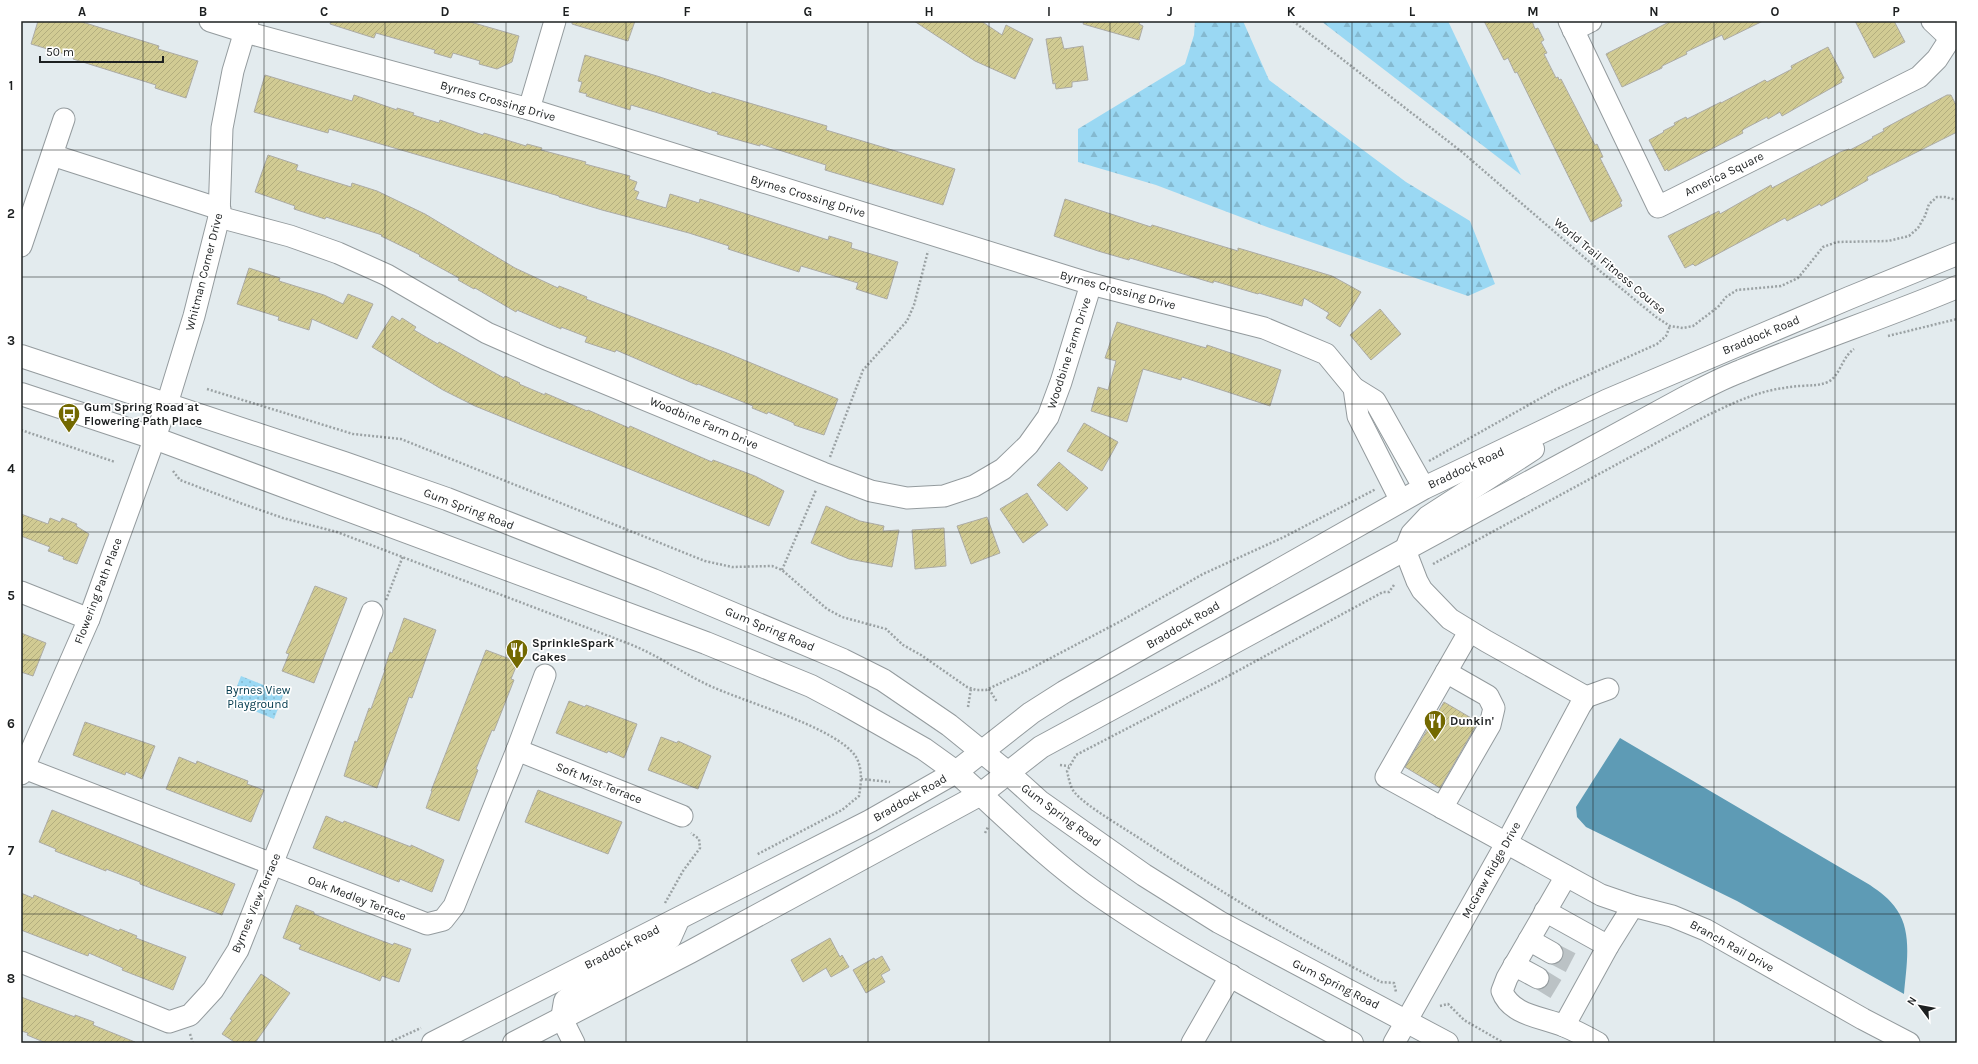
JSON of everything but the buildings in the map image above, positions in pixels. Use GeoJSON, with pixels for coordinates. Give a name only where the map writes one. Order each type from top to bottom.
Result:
{"type":"FeatureCollection","features":[{"type":"Feature","properties":{"kind":"main road","name":"Braddock Road"},"geometry":{"type":"LineString","coordinates":[[430,1034],[672,907],[870,821],[956,772],[1031,713],[1064,692],[1424,488],[1606,401],[1841,301],[1957,254]]}},
{"type":"Feature","properties":{"kind":"main road","name":"Braddock Road"},"geometry":{"type":"LineString","coordinates":[[514,1043],[690,952],[981,794],[1007,772],[1041,747],[1638,422],[1739,371],[1818,340],[1906,309],[1957,287]]}},
{"type":"Feature","properties":{"kind":"main road","name":"Gum Spring Road"},"geometry":{"type":"LineString","coordinates":[[21,356],[447,499],[652,580],[843,660],[884,680],[949,725],[1007,772],[1038,801],[1144,876],[1219,922],[1447,1043]]}},
{"type":"Feature","properties":{"kind":"main road"},"geometry":{"type":"LineString","coordinates":[[21,394],[154,438],[657,624],[811,686],[902,735],[956,772],[1050,856],[1093,891],[1231,975],[1352,1043]]}},
{"type":"Feature","properties":{"kind":"main road"},"geometry":{"type":"LineString","coordinates":[[1405,550],[1412,534],[1428,517],[1606,401]]}},
{"type":"Feature","properties":{"kind":"main road"},"geometry":{"type":"LineString","coordinates":[[562,1019],[565,1001],[576,992],[660,946],[670,938],[672,907]]}},
{"type":"Feature","properties":{"kind":"street","name":"Byrnes Crossing Drive"},"geometry":{"type":"LineString","coordinates":[[210,21],[246,27],[529,109],[1091,284],[1264,328],[1326,354],[1354,388],[1375,401],[1424,488]]}},
{"type":"Feature","properties":{"kind":"street"},"geometry":{"type":"LineString","coordinates":[[529,109],[555,21]]}},
{"type":"Feature","properties":{"kind":"street"},"geometry":{"type":"LineString","coordinates":[[1932,21],[1954,33]]}},
{"type":"Feature","properties":{"kind":"street","name":"America Square"},"geometry":{"type":"LineString","coordinates":[[1578,24],[1658,208],[1919,77],[1936,59],[1954,33]]}},
{"type":"Feature","properties":{"kind":"street","name":"Whitman Corner Drive"},"geometry":{"type":"LineString","coordinates":[[167,404],[194,316],[220,213],[222,128],[234,72],[246,27]]}},
{"type":"Feature","properties":{"kind":"street"},"geometry":{"type":"LineString","coordinates":[[21,246],[64,120]]}},
{"type":"Feature","properties":{"kind":"street","name":"Woodbine Farm Drive"},"geometry":{"type":"LineString","coordinates":[[52,155],[338,253],[387,275],[487,333],[824,473],[871,491],[907,498],[944,496],[974,486],[1003,469],[1028,445],[1048,417],[1062,382],[1091,284]]}},
{"type":"Feature","properties":{"kind":"street"},"geometry":{"type":"LineString","coordinates":[[1354,388],[1358,416],[1401,501]]}},
{"type":"Feature","properties":{"kind":"street","name":"Flowering Path Place"},"geometry":{"type":"LineString","coordinates":[[23,771],[89,619],[167,404]]}},
{"type":"Feature","properties":{"kind":"street"},"geometry":{"type":"LineString","coordinates":[[1405,550],[1422,590],[1450,619],[1469,632],[1586,697],[1592,693],[1608,689]]}},
{"type":"Feature","properties":{"kind":"street"},"geometry":{"type":"LineString","coordinates":[[21,592],[89,619]]}},
{"type":"Feature","properties":{"kind":"street","name":"Byrnes View Terrace"},"geometry":{"type":"LineString","coordinates":[[21,962],[169,1022],[190,1015],[213,990],[238,950],[376,606]]}},
{"type":"Feature","properties":{"kind":"street"},"geometry":{"type":"LineString","coordinates":[[1442,808],[1490,725],[1494,708],[1488,696],[1446,672],[1469,632]]}},
{"type":"Feature","properties":{"kind":"street","name":"Branch Rail Drive"},"geometry":{"type":"LineString","coordinates":[[1446,672],[1386,777],[1601,895],[1633,906],[1672,916],[1706,930],[1863,1019],[1909,1043]]}},
{"type":"Feature","properties":{"kind":"street","name":"Oak Medley Terrace"},"geometry":{"type":"LineString","coordinates":[[23,771],[427,924],[443,920],[454,906],[517,750],[545,675]]}},
{"type":"Feature","properties":{"kind":"street","name":"McGraw Ridge Drive"},"geometry":{"type":"LineString","coordinates":[[1394,1043],[1506,844],[1586,697]]}},
{"type":"Feature","properties":{"kind":"street","name":"Soft Mist Terrace"},"geometry":{"type":"LineString","coordinates":[[517,750],[685,824]]}},
{"type":"Feature","properties":{"kind":"street"},"geometry":{"type":"LineString","coordinates":[[1566,876],[1514,965],[1502,991],[1505,1000],[1511,1006],[1524,1013],[1564,1026],[1598,1043]]}},
{"type":"Feature","properties":{"kind":"street"},"geometry":{"type":"LineString","coordinates":[[1564,1026],[1569,996],[1585,970],[1608,946],[1633,906]]}},
{"type":"Feature","properties":{"kind":"street"},"geometry":{"type":"LineString","coordinates":[[1545,911],[1608,946]]}},
{"type":"Feature","properties":{"kind":"street"},"geometry":{"type":"LineString","coordinates":[[1528,940],[1552,953]]}},
{"type":"Feature","properties":{"kind":"street"},"geometry":{"type":"LineString","coordinates":[[1514,965],[1538,978]]}},
{"type":"Feature","properties":{"kind":"street"},"geometry":{"type":"LineString","coordinates":[[1192,1043],[1231,975]]}},
{"type":"Feature","properties":{"kind":"street"},"geometry":{"type":"LineString","coordinates":[[562,1019],[574,1043]]}},
{"type":"Feature","properties":{"kind":"path","name":"World Trail Fitness Course"},"geometry":{"type":"LineString","coordinates":[[1293,21],[1462,152],[1656,317],[1670,326],[1682,328],[1693,326],[1718,307],[1726,297],[1737,290],[1781,286],[1798,278],[1823,248],[1837,242],[1888,241],[1909,236],[1918,228],[1925,216],[1929,204],[1937,197],[1945,196],[1957,200]]}},
{"type":"Feature","properties":{"kind":"path"},"geometry":{"type":"LineString","coordinates":[[782,570],[824,473],[863,370],[907,322],[914,305],[932,234]]}},
{"type":"Feature","properties":{"kind":"path"},"geometry":{"type":"LineString","coordinates":[[1882,338],[1957,318]]}},
{"type":"Feature","properties":{"kind":"path"},"geometry":{"type":"LineString","coordinates":[[1422,465],[1557,389],[1657,344],[1666,336],[1670,326]]}},
{"type":"Feature","properties":{"kind":"path"},"geometry":{"type":"LineString","coordinates":[[1433,564],[1699,420],[1744,398],[1788,388],[1817,386],[1830,381],[1838,370],[1844,357],[1852,350],[1857,348]]}},
{"type":"Feature","properties":{"kind":"path"},"geometry":{"type":"LineString","coordinates":[[207,389],[353,434],[401,439],[705,561],[732,567],[772,566],[782,570],[827,609],[842,617],[886,629],[903,645],[971,688],[980,690],[989,689],[1121,621],[1203,574],[1284,537],[1381,486]]}},
{"type":"Feature","properties":{"kind":"path"},"geometry":{"type":"LineString","coordinates":[[21,430],[115,462]]}},
{"type":"Feature","properties":{"kind":"path"},"geometry":{"type":"LineString","coordinates":[[173,472],[180,480],[243,504],[283,518],[337,532],[403,556],[646,651],[706,684],[812,727],[840,742],[856,758],[862,779],[859,796],[842,810],[752,858]]}},
{"type":"Feature","properties":{"kind":"path"},"geometry":{"type":"LineString","coordinates":[[376,606],[385,602],[403,556]]}},
{"type":"Feature","properties":{"kind":"path"},"geometry":{"type":"LineString","coordinates":[[1394,585],[1389,592],[1383,592],[1232,674],[1179,700],[1076,755],[1067,771],[1070,784],[1075,793],[1089,804],[1200,878],[1372,977],[1382,982],[1394,983],[1396,992]]}},
{"type":"Feature","properties":{"kind":"path"},"geometry":{"type":"LineString","coordinates":[[968,707],[971,688]]}},
{"type":"Feature","properties":{"kind":"path"},"geometry":{"type":"LineString","coordinates":[[989,689],[997,702]]}},
{"type":"Feature","properties":{"kind":"path"},"geometry":{"type":"LineString","coordinates":[[1060,765],[1069,766]]}},
{"type":"Feature","properties":{"kind":"path"},"geometry":{"type":"LineString","coordinates":[[862,779],[890,782]]}},
{"type":"Feature","properties":{"kind":"path"},"geometry":{"type":"LineString","coordinates":[[658,907],[672,907],[683,871],[700,848],[698,839],[685,824]]}},
{"type":"Feature","properties":{"kind":"path"},"geometry":{"type":"LineString","coordinates":[[1440,1006],[1448,1004],[1464,1020],[1504,1043]]}},
{"type":"Feature","properties":{"kind":"path"},"geometry":{"type":"LineString","coordinates":[[388,1043],[430,1034]]}},
{"type":"Feature","properties":{"kind":"green space"},"geometry":{"type":"Polygon","coordinates":[[[1195,21],[1243,21],[1269,80],[1406,182],[1470,221],[1495,284],[1468,296],[1267,227],[1156,185],[1078,162],[1078,129],[1185,64],[1194,35],[1195,21]]]}},
{"type":"Feature","properties":{"kind":"green space"},"geometry":{"type":"Polygon","coordinates":[[[1321,21],[1448,21],[1521,175],[1321,21]]]}},
{"type":"Feature","properties":{"kind":"green space","name":"Byrnes View Playground"},"geometry":{"type":"Polygon","coordinates":[[[241,676],[284,693],[274,719],[231,701],[241,676]]]}},
{"type":"Feature","properties":{"kind":"shaded area"},"geometry":{"type":"Polygon","coordinates":[[[1620,738],[1870,885],[1885,896],[1897,910],[1905,929],[1907,940],[1907,962],[1904,994],[1737,901],[1586,827],[1577,817],[1576,807],[1620,738]]]}},
{"type":"Feature","properties":{"kind":"tunnel"},"geometry":{"type":"LineString","coordinates":[[1552,953],[1577,966]]}},
{"type":"Feature","properties":{"kind":"tunnel"},"geometry":{"type":"LineString","coordinates":[[1538,978],[1561,992]]}},
{"type":"Feature","properties":{"kind":"place","name":"Gum Spring Road at Flowering Path Place"},"geometry":{"type":"Point","coordinates":[69,434]}},
{"type":"Feature","properties":{"kind":"place","name":"SprinkleSpark Cakes"},"geometry":{"type":"Point","coordinates":[517,670]}},
{"type":"Feature","properties":{"kind":"place","name":"Dunkin'"},"geometry":{"type":"Point","coordinates":[1435,740]}}]}
